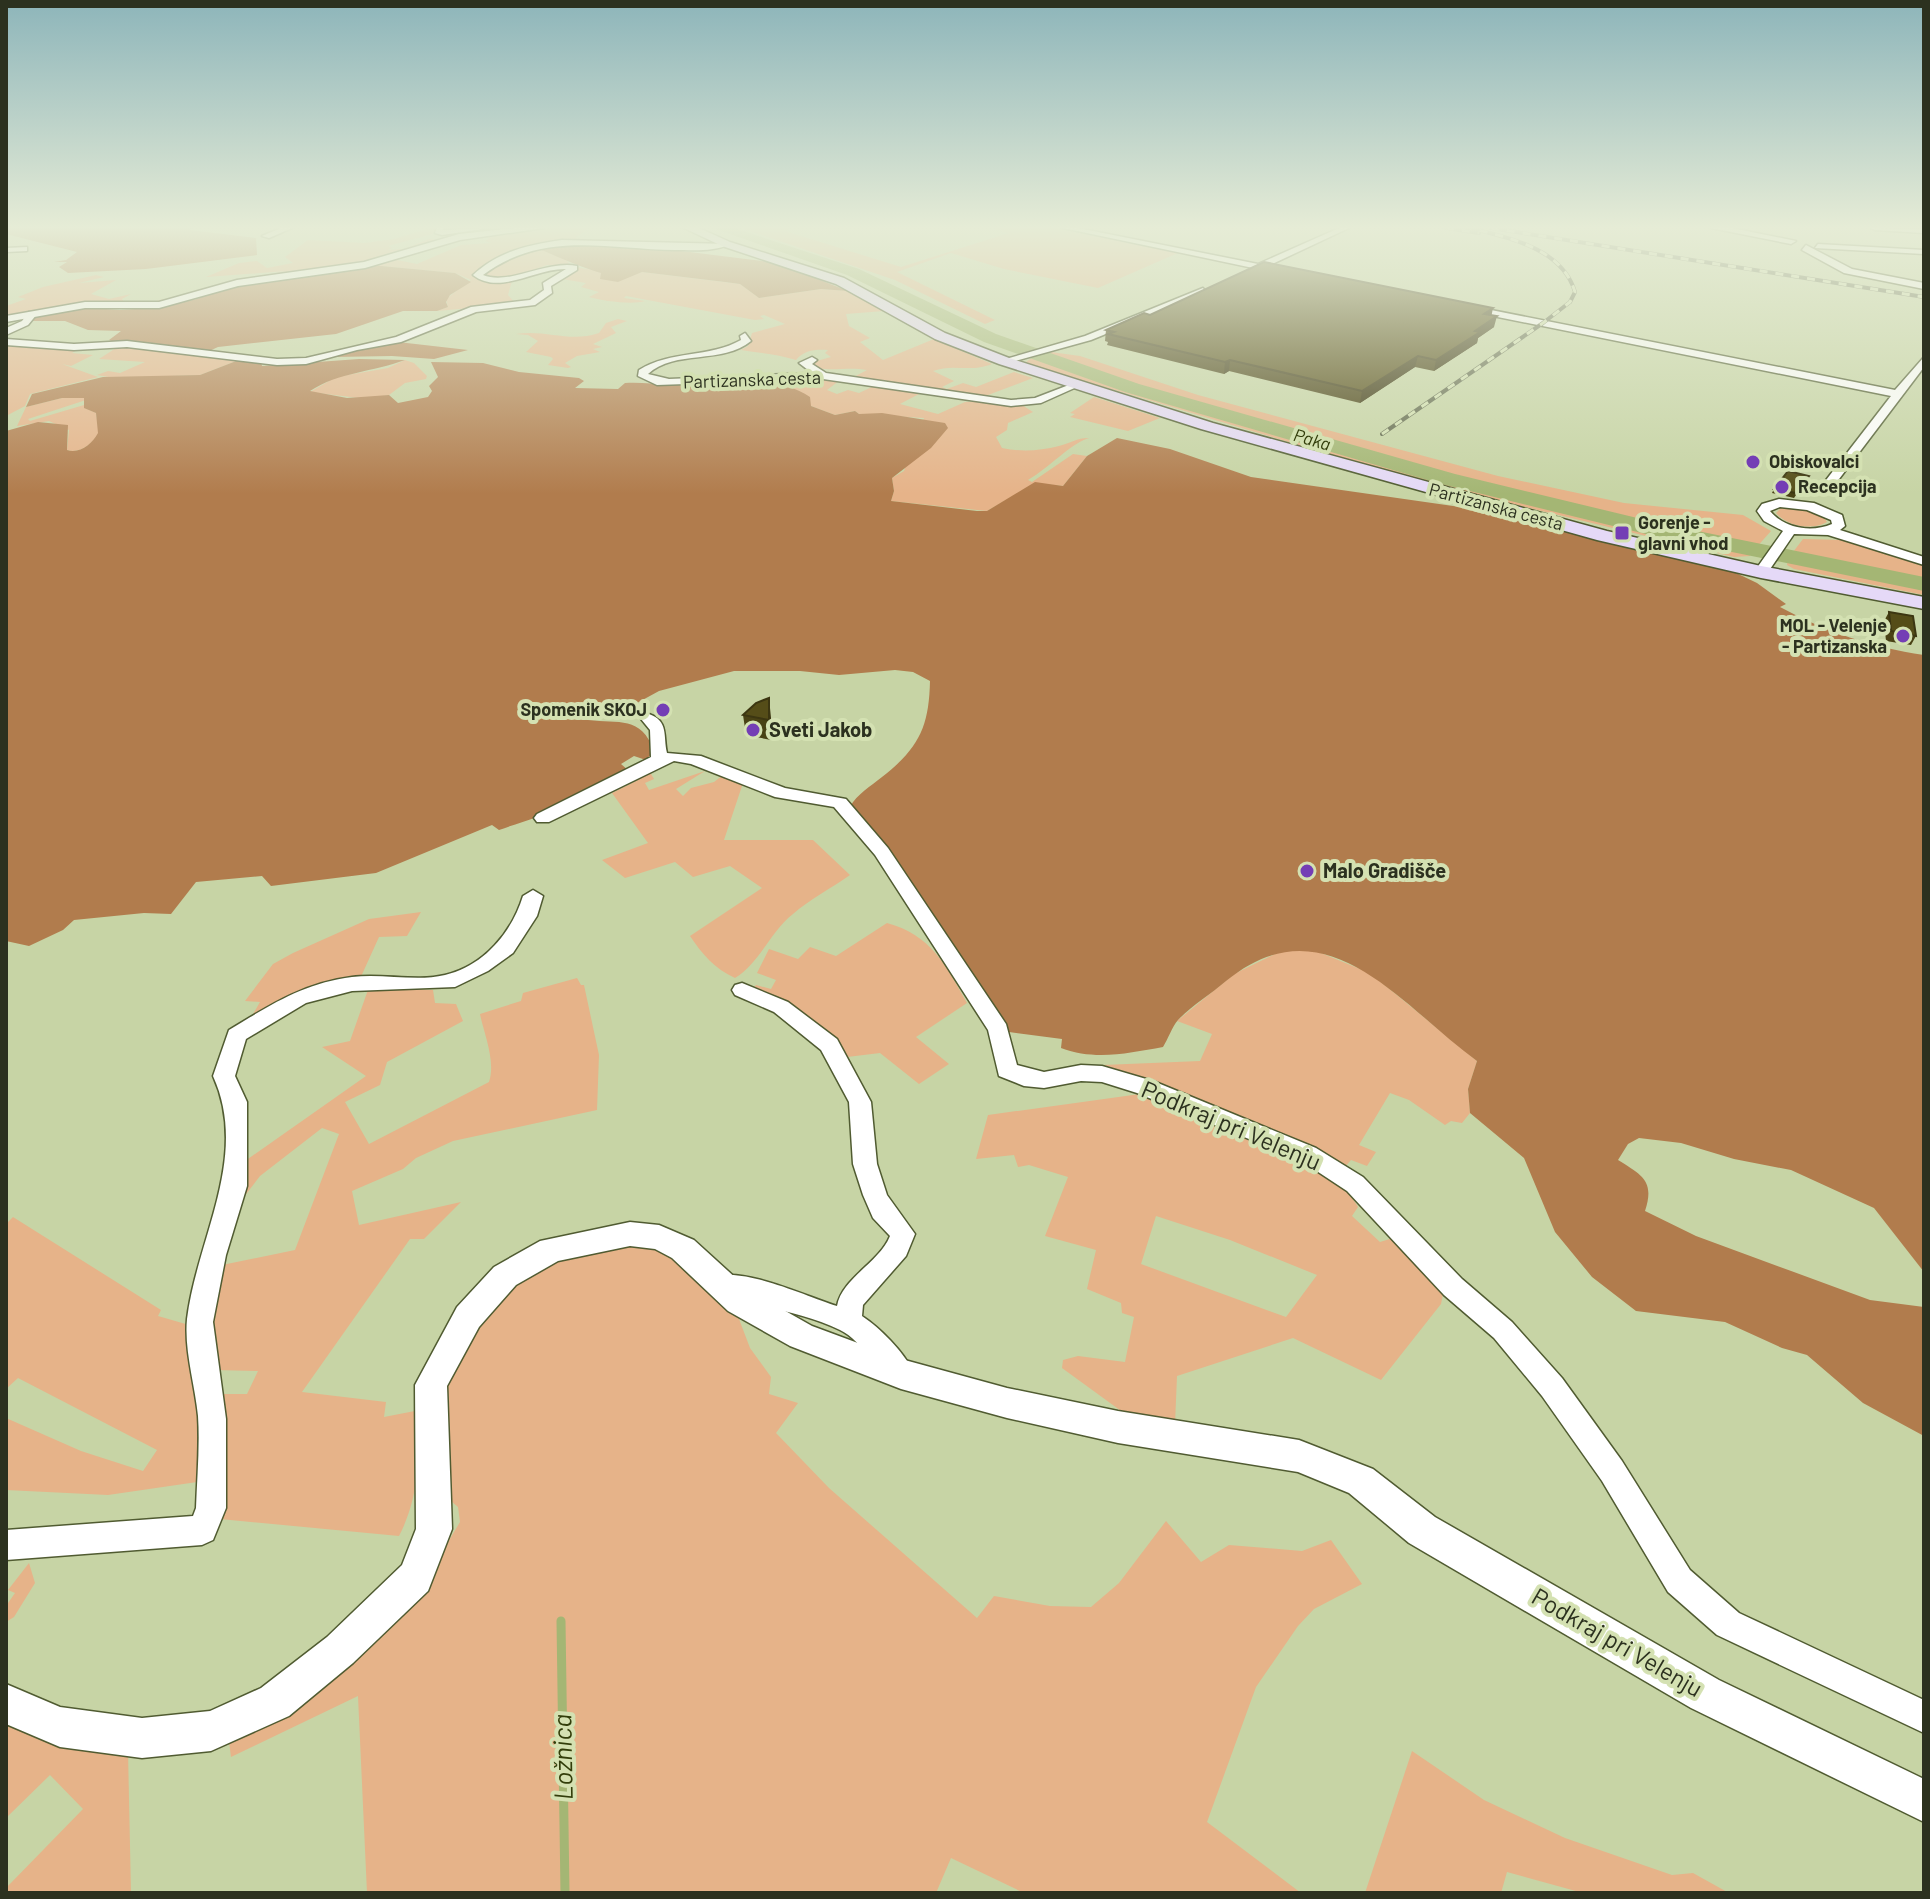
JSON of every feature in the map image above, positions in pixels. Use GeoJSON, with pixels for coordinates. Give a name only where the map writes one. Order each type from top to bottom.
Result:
{"type":"FeatureCollection","features":[{"type":"Feature","properties":{"kind":"main road","name":"Partizanska cesta"},"geometry":{"type":"LineString","coordinates":[[905,317],[940,336],[1011,359],[1074,386],[1431,490],[1603,536],[1764,566],[1924,603]]}},
{"type":"Feature","properties":{"kind":"street"},"geometry":{"type":"LineString","coordinates":[[6,332],[25,323],[30,317]]}},
{"type":"Feature","properties":{"kind":"street"},"geometry":{"type":"LineString","coordinates":[[6,342],[74,347],[127,344],[277,362],[317,360],[356,347],[398,340],[455,317]]}},
{"type":"Feature","properties":{"kind":"street"},"geometry":{"type":"LineString","coordinates":[[1011,359],[1113,329],[1142,317]]}},
{"type":"Feature","properties":{"kind":"street"},"geometry":{"type":"LineString","coordinates":[[1509,317],[1898,394]]}},
{"type":"Feature","properties":{"kind":"street","name":"Partizanska cesta"},"geometry":{"type":"LineString","coordinates":[[745,336],[746,341],[730,350],[665,362],[649,367],[643,376],[669,382],[823,376],[1011,403],[1037,401],[1074,386]]}},
{"type":"Feature","properties":{"kind":"street"},"geometry":{"type":"LineString","coordinates":[[812,360],[804,363],[823,376]]}},
{"type":"Feature","properties":{"kind":"street"},"geometry":{"type":"LineString","coordinates":[[1810,506],[1922,364]]}},
{"type":"Feature","properties":{"kind":"street"},"geometry":{"type":"LineString","coordinates":[[1830,531],[1839,526],[1837,518],[1810,506],[1779,503],[1764,509],[1770,520],[1791,529],[1830,531],[1924,561]]}},
{"type":"Feature","properties":{"kind":"street"},"geometry":{"type":"LineString","coordinates":[[1764,566],[1791,529]]}},
{"type":"Feature","properties":{"kind":"street"},"geometry":{"type":"LineString","coordinates":[[543,818],[660,759],[658,729],[649,719]]}},
{"type":"Feature","properties":{"kind":"street","name":"Podkraj pri Velenju"},"geometry":{"type":"LineString","coordinates":[[660,759],[674,756],[695,760],[781,793],[840,803],[882,852],[998,1029],[1007,1070],[1024,1078],[1044,1080],[1081,1073],[1102,1074],[1145,1087],[1308,1154],[1355,1184],[1453,1287],[1503,1330],[1552,1387],[1612,1471],[1679,1581],[1728,1624],[1924,1717]]}},
{"type":"Feature","properties":{"kind":"street"},"geometry":{"type":"LineString","coordinates":[[6,1545],[202,1530],[211,1508],[212,1419],[200,1322],[213,1255],[235,1186],[236,1102],[224,1076],[237,1035],[299,997],[352,984],[448,982],[481,966],[506,948],[527,916],[533,896]]}},
{"type":"Feature","properties":{"kind":"street"},"geometry":{"type":"LineString","coordinates":[[742,990],[781,1007],[829,1045],[860,1102],[865,1164],[875,1195],[882,1211],[903,1234],[897,1249],[851,1300],[848,1321]]}},
{"type":"Feature","properties":{"kind":"street","name":"Podkraj pri Velenju"},"geometry":{"type":"LineString","coordinates":[[6,1704],[60,1727],[142,1738],[211,1731],[275,1702],[340,1650],[415,1578],[434,1529],[431,1385],[468,1317],[505,1276],[551,1250],[630,1234],[659,1237],[683,1249],[739,1301],[801,1336],[901,1374],[1007,1403],[1118,1427],[1299,1456],[1361,1481],[1422,1530],[1705,1694],[1924,1801]]}},
{"type":"Feature","properties":{"kind":"street"},"geometry":{"type":"LineString","coordinates":[[725,1285],[759,1290],[808,1310],[848,1321],[863,1331],[901,1374]]}},
{"type":"Feature","properties":{"kind":"shaded area"},"geometry":{"type":"Polygon","coordinates":[[[36,317],[387,317],[336,334],[218,347],[205,353],[109,340],[121,331],[88,330],[65,321],[32,321],[36,317]]]}},
{"type":"Feature","properties":{"kind":"shaded area"},"geometry":{"type":"Polygon","coordinates":[[[737,317],[764,319],[755,320],[737,317]]]}},
{"type":"Feature","properties":{"kind":"shaded area"},"geometry":{"type":"Polygon","coordinates":[[[768,317],[847,317],[849,326],[870,338],[860,342],[883,360],[934,339],[992,364],[933,371],[954,381],[942,387],[947,389],[963,383],[976,387],[1014,372],[1033,378],[980,398],[850,379],[867,370],[821,369],[806,364],[831,357],[825,353],[828,350],[810,351],[796,360],[741,350],[748,346],[752,333],[785,324],[768,317]]]}},
{"type":"Feature","properties":{"kind":"shaded area"},"geometry":{"type":"Polygon","coordinates":[[[970,317],[988,317],[995,320],[985,324],[970,317]]]}},
{"type":"Feature","properties":{"kind":"shaded area"},"geometry":{"type":"Polygon","coordinates":[[[618,319],[627,321],[611,327],[616,333],[593,344],[602,347],[593,349],[600,352],[577,356],[565,363],[571,367],[568,368],[548,365],[553,359],[551,357],[526,352],[538,341],[528,335],[516,334],[588,336],[599,333],[606,323],[618,319]]]}},
{"type":"Feature","properties":{"kind":"shaded area"},"geometry":{"type":"Polygon","coordinates":[[[398,342],[468,350],[434,359],[333,357],[398,342]]]}},
{"type":"Feature","properties":{"kind":"shaded area"},"geometry":{"type":"Polygon","coordinates":[[[6,343],[63,350],[81,347],[72,353],[93,355],[71,366],[62,364],[98,377],[30,394],[25,406],[6,416],[6,343]]]}},
{"type":"Feature","properties":{"kind":"shaded area"},"geometry":{"type":"Polygon","coordinates":[[[111,345],[244,358],[200,375],[114,378],[97,375],[108,371],[120,373],[145,362],[99,359],[116,348],[111,345]]]}},
{"type":"Feature","properties":{"kind":"shaded area"},"geometry":{"type":"Polygon","coordinates":[[[1051,352],[1080,356],[1198,395],[1498,476],[1624,503],[1743,515],[1771,531],[1755,549],[1484,486],[1216,412],[1040,355],[1051,352]]]}},
{"type":"Feature","properties":{"kind":"shaded area"},"geometry":{"type":"Polygon","coordinates":[[[1033,357],[1210,414],[1390,465],[1752,552],[1750,556],[1734,557],[1429,484],[1026,362],[1033,357]]]}},
{"type":"Feature","properties":{"kind":"shaded area"},"geometry":{"type":"Polygon","coordinates":[[[244,358],[261,361],[262,366],[359,359],[405,360],[344,376],[310,391],[347,398],[389,395],[398,403],[428,397],[432,391],[429,386],[438,377],[431,362],[483,363],[519,372],[584,381],[575,388],[618,389],[625,383],[741,381],[778,384],[810,397],[811,406],[835,415],[855,411],[859,414],[882,413],[945,423],[948,428],[931,448],[892,478],[894,491],[891,501],[977,511],[987,511],[1035,482],[1063,486],[1087,456],[1117,438],[1170,449],[1251,477],[1467,508],[1734,572],[1757,583],[1786,604],[1780,607],[1815,624],[1868,643],[1924,655],[1924,1272],[1874,1208],[1791,1170],[1734,1159],[1681,1143],[1639,1138],[1628,1144],[1618,1160],[1644,1180],[1648,1192],[1645,1211],[1696,1236],[1870,1300],[1924,1307],[1924,1436],[1863,1403],[1807,1355],[1782,1348],[1725,1322],[1636,1311],[1592,1277],[1555,1232],[1524,1158],[1470,1113],[1468,1089],[1477,1061],[1390,989],[1360,969],[1329,956],[1297,951],[1262,959],[1226,981],[1183,1015],[1163,1047],[1138,1052],[1086,1054],[1061,1048],[1062,1039],[1009,1032],[850,807],[860,794],[905,756],[920,735],[927,711],[930,681],[913,672],[895,670],[839,675],[800,671],[734,671],[659,691],[637,703],[604,707],[588,720],[636,726],[649,739],[654,751],[646,760],[634,756],[621,764],[629,771],[541,815],[499,830],[492,825],[376,873],[271,886],[262,876],[196,882],[171,914],[144,913],[74,920],[63,930],[29,946],[6,941],[6,431],[38,422],[68,425],[67,450],[81,449],[98,433],[96,413],[84,408],[84,398],[62,398],[26,407],[32,394],[103,377],[200,375],[244,358]]]}},
{"type":"Feature","properties":{"kind":"shaded area"},"geometry":{"type":"Polygon","coordinates":[[[405,360],[414,363],[427,376],[426,379],[405,383],[389,395],[367,399],[310,392],[336,377],[388,368],[405,360]]]}},
{"type":"Feature","properties":{"kind":"shaded area"},"geometry":{"type":"Polygon","coordinates":[[[818,377],[840,380],[827,390],[837,394],[848,390],[859,393],[874,386],[919,394],[900,404],[938,414],[965,402],[985,401],[1022,405],[1033,412],[1008,423],[1007,430],[996,437],[1002,448],[1037,450],[1089,438],[1028,480],[1032,482],[1073,454],[1087,456],[1063,486],[1035,483],[987,511],[891,501],[894,491],[892,478],[904,471],[924,418],[859,414],[855,411],[835,415],[811,406],[783,386],[737,382],[818,377]]]}},
{"type":"Feature","properties":{"kind":"shaded area"},"geometry":{"type":"Polygon","coordinates":[[[1094,397],[1160,418],[1128,431],[1070,417],[1075,414],[1070,413],[1094,397]]]}},
{"type":"Feature","properties":{"kind":"shaded area"},"geometry":{"type":"Polygon","coordinates":[[[62,398],[86,400],[28,419],[30,421],[84,405],[96,413],[99,433],[81,449],[67,450],[69,430],[49,421],[17,426],[26,407],[62,398]]]}},
{"type":"Feature","properties":{"kind":"shaded area"},"geometry":{"type":"Polygon","coordinates":[[[1781,508],[1803,508],[1823,516],[1827,522],[1807,527],[1793,524],[1776,513],[1781,508]]]}},
{"type":"Feature","properties":{"kind":"shaded area"},"geometry":{"type":"Polygon","coordinates":[[[1803,539],[1843,540],[1924,564],[1924,582],[1790,556],[1803,539]]]}},
{"type":"Feature","properties":{"kind":"shaded area"},"geometry":{"type":"Polygon","coordinates":[[[1788,559],[1924,586],[1924,595],[1794,569],[1787,565],[1788,559]]]}},
{"type":"Feature","properties":{"kind":"shaded area"},"geometry":{"type":"Polygon","coordinates":[[[648,769],[654,779],[645,783],[649,790],[705,771],[676,789],[683,796],[691,788],[714,782],[723,775],[743,783],[724,840],[813,840],[850,875],[785,921],[758,956],[735,978],[710,960],[690,936],[762,888],[730,866],[693,877],[675,862],[625,878],[602,860],[648,843],[612,793],[638,780],[634,775],[648,769]]]}},
{"type":"Feature","properties":{"kind":"shaded area"},"geometry":{"type":"Polygon","coordinates":[[[421,912],[407,936],[379,937],[359,981],[260,1017],[252,1016],[260,1002],[245,1001],[273,964],[369,919],[421,912]]]}},
{"type":"Feature","properties":{"kind":"shaded area"},"geometry":{"type":"Polygon","coordinates":[[[887,923],[915,935],[936,953],[967,1003],[916,1037],[949,1064],[919,1084],[880,1053],[839,1058],[753,989],[756,985],[771,989],[776,980],[757,973],[769,949],[798,959],[810,947],[836,956],[887,923]]]}},
{"type":"Feature","properties":{"kind":"shaded area"},"geometry":{"type":"Polygon","coordinates":[[[1281,951],[1316,951],[1370,973],[1477,1061],[1468,1089],[1470,1113],[1462,1123],[1451,1121],[1445,1125],[1409,1100],[1390,1093],[1359,1145],[1376,1152],[1367,1166],[1351,1160],[1343,1169],[1226,1112],[1104,1069],[1103,1065],[1200,1061],[1212,1034],[1177,1021],[1234,974],[1281,951]]]}},
{"type":"Feature","properties":{"kind":"shaded area"},"geometry":{"type":"Polygon","coordinates":[[[577,978],[584,985],[599,1055],[597,1110],[453,1141],[416,1158],[403,1169],[352,1191],[359,1225],[461,1202],[424,1239],[410,1239],[302,1392],[386,1402],[384,1417],[420,1410],[415,1490],[399,1536],[220,1519],[217,1394],[247,1394],[258,1371],[214,1370],[208,1341],[222,1265],[295,1250],[339,1134],[322,1128],[260,1176],[237,1206],[245,1161],[366,1076],[322,1047],[350,1041],[369,987],[433,990],[435,1003],[456,1004],[463,1021],[387,1062],[380,1085],[345,1102],[369,1144],[489,1082],[490,1057],[480,1014],[521,1001],[523,993],[577,978]]]}},
{"type":"Feature","properties":{"kind":"shaded area"},"geometry":{"type":"Polygon","coordinates":[[[1140,1094],[1260,1140],[1292,1155],[1344,1189],[1358,1207],[1352,1216],[1380,1242],[1393,1238],[1444,1289],[1441,1304],[1381,1380],[1293,1338],[1177,1376],[1175,1424],[1128,1416],[1062,1368],[1063,1360],[1078,1356],[1125,1362],[1134,1317],[1122,1313],[1121,1303],[1087,1289],[1096,1250],[1045,1236],[1068,1177],[1029,1165],[1018,1167],[1014,1155],[976,1159],[988,1115],[1140,1094]],[[1156,1216],[1141,1264],[1286,1317],[1317,1275],[1230,1240],[1156,1216]]]}},
{"type":"Feature","properties":{"kind":"shaded area"},"geometry":{"type":"Polygon","coordinates":[[[13,1217],[161,1310],[158,1316],[196,1327],[204,1481],[108,1495],[6,1490],[6,1418],[81,1451],[143,1471],[157,1450],[18,1378],[6,1389],[6,1224],[13,1217]]]}},
{"type":"Feature","properties":{"kind":"shaded area"},"geometry":{"type":"Polygon","coordinates":[[[650,1246],[676,1255],[736,1311],[750,1348],[771,1377],[769,1394],[798,1403],[776,1433],[829,1488],[977,1618],[994,1596],[1050,1606],[1091,1607],[1119,1583],[1166,1521],[1201,1562],[1229,1545],[1302,1551],[1331,1540],[1362,1584],[1314,1609],[1298,1626],[1256,1687],[1207,1822],[1301,1893],[1024,1893],[951,1858],[936,1893],[367,1893],[358,1696],[231,1757],[228,1734],[426,1579],[460,1522],[458,1507],[444,1495],[443,1381],[503,1289],[566,1257],[604,1247],[650,1246]]]}},
{"type":"Feature","properties":{"kind":"shaded area"},"geometry":{"type":"Polygon","coordinates":[[[29,1563],[35,1583],[14,1617],[6,1622],[6,1606],[15,1593],[8,1590],[29,1563]]]}},
{"type":"Feature","properties":{"kind":"shaded area"},"geometry":{"type":"Polygon","coordinates":[[[6,1719],[128,1751],[131,1893],[6,1893],[6,1888],[83,1809],[50,1775],[6,1818],[6,1719]]]}},
{"type":"Feature","properties":{"kind":"shaded area"},"geometry":{"type":"Polygon","coordinates":[[[1412,1751],[1484,1800],[1565,1838],[1672,1875],[1693,1873],[1729,1893],[1583,1893],[1507,1872],[1501,1893],[1365,1893],[1412,1751]]]}},
{"type":"Feature","properties":{"kind":"building"},"geometry":{"type":"Polygon","coordinates":[[[1136,317],[1496,317],[1475,331],[1480,332],[1436,360],[1418,356],[1362,391],[1230,360],[1225,362],[1108,334],[1114,332],[1106,330],[1136,317]]]}},
{"type":"Feature","properties":{"kind":"building"},"geometry":{"type":"Polygon","coordinates":[[[1788,471],[1809,476],[1796,493],[1774,489],[1788,471]]]}},
{"type":"Feature","properties":{"kind":"building"},"geometry":{"type":"Polygon","coordinates":[[[1889,612],[1913,616],[1916,636],[1891,631],[1889,612]]]}},
{"type":"Feature","properties":{"kind":"building"},"geometry":{"type":"Polygon","coordinates":[[[769,698],[769,720],[743,715],[756,703],[769,698]]]}},
{"type":"Feature","properties":{"kind":"waterway","name":"Paka"},"geometry":{"type":"LineString","coordinates":[[946,317],[990,338],[1132,388],[1449,479],[1658,530],[1924,584]]}},
{"type":"Feature","properties":{"kind":"waterway","name":"Ložnica"},"geometry":{"type":"LineString","coordinates":[[561,1621],[565,1893]]}},
{"type":"Feature","properties":{"kind":"railway"},"geometry":{"type":"LineString","coordinates":[[1382,434],[1551,317]]}},
{"type":"Feature","properties":{"kind":"place","name":"Obiskovalci"},"geometry":{"type":"Point","coordinates":[1753,462]}},
{"type":"Feature","properties":{"kind":"place","name":"Recepcija"},"geometry":{"type":"Point","coordinates":[1782,487]}},
{"type":"Feature","properties":{"kind":"place","name":"Gorenje - glavni vhod"},"geometry":{"type":"Point","coordinates":[1622,533]}},
{"type":"Feature","properties":{"kind":"place","name":"MOL - Velenje - Partizanska"},"geometry":{"type":"Point","coordinates":[1903,636]}},
{"type":"Feature","properties":{"kind":"place","name":"Spomenik SKOJ"},"geometry":{"type":"Point","coordinates":[663,710]}},
{"type":"Feature","properties":{"kind":"place","name":"Sveti Jakob"},"geometry":{"type":"Point","coordinates":[753,730]}},
{"type":"Feature","properties":{"kind":"place","name":"Malo Gradišče"},"geometry":{"type":"Point","coordinates":[1307,871]}}]}
